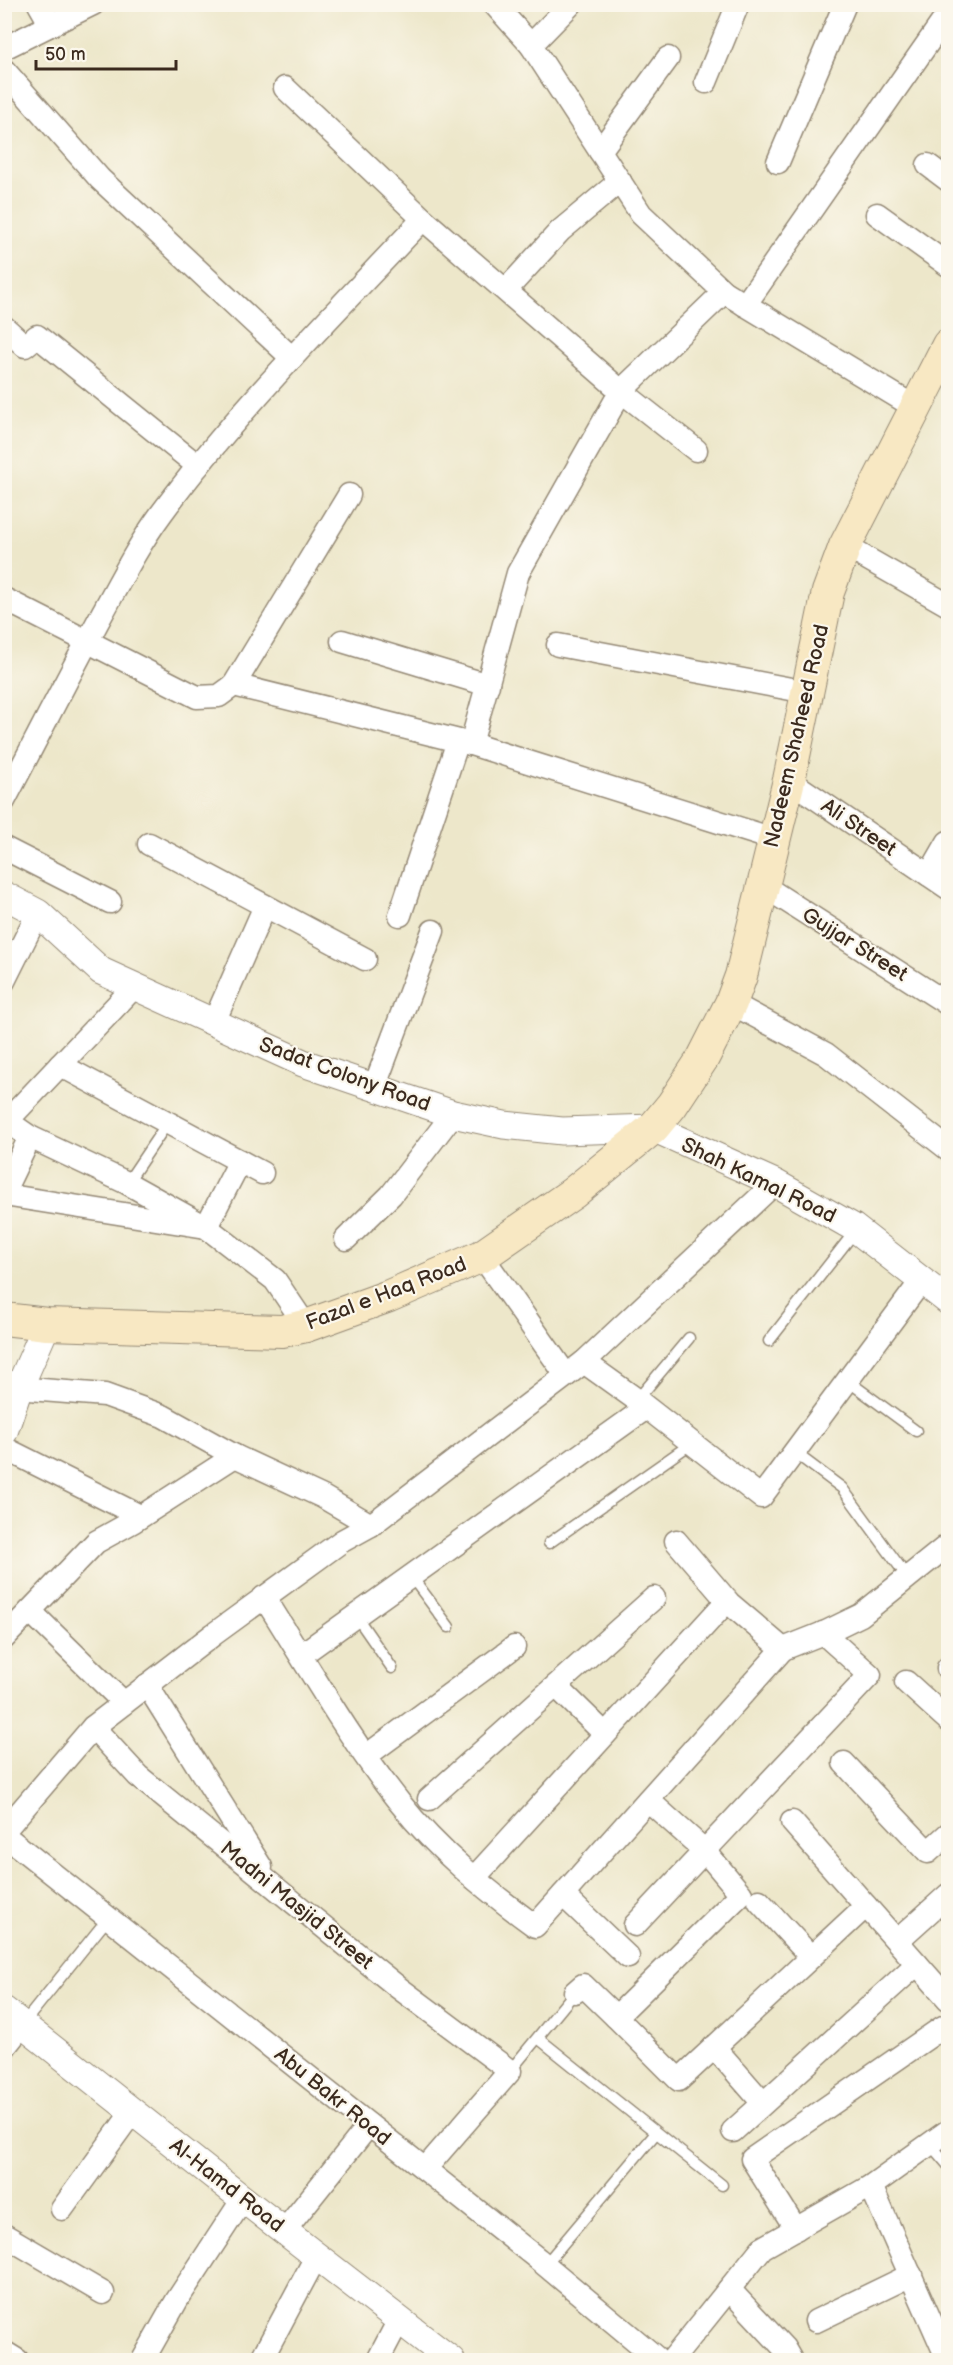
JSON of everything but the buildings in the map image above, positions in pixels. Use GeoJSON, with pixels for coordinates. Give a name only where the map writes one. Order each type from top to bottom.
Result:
{"type":"FeatureCollection","features":[{"type":"Feature","properties":{"kind":"main road","name":"Nadeem Shaheed Road"},"geometry":{"type":"LineString","coordinates":[[653,1128],[691,1077],[731,1003],[741,976],[789,780],[828,592],[845,546],[918,409],[948,345]]}},
{"type":"Feature","properties":{"kind":"main road","name":"Fazal e Haq Road"},"geometry":{"type":"LineString","coordinates":[[4,1319],[47,1324],[282,1331],[306,1326],[389,1296],[482,1256],[573,1193],[653,1128]]}},
{"type":"Feature","properties":{"kind":"street"},"geometry":{"type":"LineString","coordinates":[[39,4],[51,25]]}},
{"type":"Feature","properties":{"kind":"street"},"geometry":{"type":"LineString","coordinates":[[4,48],[93,4]]}},
{"type":"Feature","properties":{"kind":"street"},"geometry":{"type":"LineString","coordinates":[[494,4],[531,45],[641,214],[724,292],[918,409]]}},
{"type":"Feature","properties":{"kind":"street"},"geometry":{"type":"LineString","coordinates":[[531,45],[571,4]]}},
{"type":"Feature","properties":{"kind":"street"},"geometry":{"type":"LineString","coordinates":[[706,82],[738,4]]}},
{"type":"Feature","properties":{"kind":"street"},"geometry":{"type":"LineString","coordinates":[[778,162],[845,4]]}},
{"type":"Feature","properties":{"kind":"street"},"geometry":{"type":"LineString","coordinates":[[746,305],[948,14]]}},
{"type":"Feature","properties":{"kind":"street"},"geometry":{"type":"LineString","coordinates":[[600,151],[668,58]]}},
{"type":"Feature","properties":{"kind":"street"},"geometry":{"type":"LineString","coordinates":[[4,70],[100,179],[292,358]]}},
{"type":"Feature","properties":{"kind":"street"},"geometry":{"type":"LineString","coordinates":[[285,88],[423,219],[621,391],[696,450]]}},
{"type":"Feature","properties":{"kind":"street"},"geometry":{"type":"LineString","coordinates":[[928,165],[948,180]]}},
{"type":"Feature","properties":{"kind":"street"},"geometry":{"type":"LineString","coordinates":[[506,290],[560,231],[620,181]]}},
{"type":"Feature","properties":{"kind":"street"},"geometry":{"type":"LineString","coordinates":[[877,214],[948,265]]}},
{"type":"Feature","properties":{"kind":"street"},"geometry":{"type":"LineString","coordinates":[[4,801],[87,642],[159,516],[198,466],[292,358],[423,219]]}},
{"type":"Feature","properties":{"kind":"street"},"geometry":{"type":"LineString","coordinates":[[400,915],[488,685],[518,573],[621,391],[724,292]]}},
{"type":"Feature","properties":{"kind":"street"},"geometry":{"type":"LineString","coordinates":[[4,327],[25,346],[37,336],[198,466]]}},
{"type":"Feature","properties":{"kind":"street"},"geometry":{"type":"LineString","coordinates":[[4,599],[196,698],[219,696],[234,685],[349,495]]}},
{"type":"Feature","properties":{"kind":"street"},"geometry":{"type":"LineString","coordinates":[[845,546],[948,605]]}},
{"type":"Feature","properties":{"kind":"street"},"geometry":{"type":"LineString","coordinates":[[342,641],[488,685]]}},
{"type":"Feature","properties":{"kind":"street"},"geometry":{"type":"LineString","coordinates":[[558,645],[807,693]]}},
{"type":"Feature","properties":{"kind":"street"},"geometry":{"type":"LineString","coordinates":[[234,685],[465,742],[773,839]]}},
{"type":"Feature","properties":{"kind":"street","name":"Ali Street"},"geometry":{"type":"LineString","coordinates":[[789,780],[948,888]]}},
{"type":"Feature","properties":{"kind":"street"},"geometry":{"type":"LineString","coordinates":[[929,875],[948,842]]}},
{"type":"Feature","properties":{"kind":"street"},"geometry":{"type":"LineString","coordinates":[[148,844],[365,959]]}},
{"type":"Feature","properties":{"kind":"street"},"geometry":{"type":"LineString","coordinates":[[4,848],[110,902]]}},
{"type":"Feature","properties":{"kind":"street","name":"Gujjar Street"},"geometry":{"type":"LineString","coordinates":[[762,885],[948,1004]]}},
{"type":"Feature","properties":{"kind":"street","name":"Sadat Colony Road"},"geometry":{"type":"LineString","coordinates":[[4,895],[38,913],[101,971],[303,1063],[453,1114],[504,1125],[562,1131],[653,1128]]}},
{"type":"Feature","properties":{"kind":"street"},"geometry":{"type":"LineString","coordinates":[[214,1022],[265,906]]}},
{"type":"Feature","properties":{"kind":"street"},"geometry":{"type":"LineString","coordinates":[[4,981],[38,913]]}},
{"type":"Feature","properties":{"kind":"street"},"geometry":{"type":"LineString","coordinates":[[374,1088],[433,931]]}},
{"type":"Feature","properties":{"kind":"street"},"geometry":{"type":"LineString","coordinates":[[134,987],[6,1120],[30,1137],[127,1183],[206,1227],[274,1280],[306,1326]]}},
{"type":"Feature","properties":{"kind":"street"},"geometry":{"type":"LineString","coordinates":[[731,1003],[826,1054],[948,1149]]}},
{"type":"Feature","properties":{"kind":"street"},"geometry":{"type":"LineString","coordinates":[[60,1065],[261,1173]]}},
{"type":"Feature","properties":{"kind":"street"},"geometry":{"type":"LineString","coordinates":[[346,1239],[391,1195],[453,1114]]}},
{"type":"Feature","properties":{"kind":"street","name":"Shah Kamal Road"},"geometry":{"type":"LineString","coordinates":[[653,1128],[775,1183],[856,1229],[948,1301]]}},
{"type":"Feature","properties":{"kind":"street"},"geometry":{"type":"LineString","coordinates":[[30,1137],[4,1193],[206,1227]]}},
{"type":"Feature","properties":{"kind":"street"},"geometry":{"type":"LineString","coordinates":[[206,1227],[240,1161]]}},
{"type":"Feature","properties":{"kind":"street"},"geometry":{"type":"LineString","coordinates":[[4,1833],[93,1727],[264,1597],[342,1541],[371,1525],[575,1369],[775,1183]]}},
{"type":"Feature","properties":{"kind":"street"},"geometry":{"type":"LineString","coordinates":[[482,1256],[575,1369],[641,1404],[761,1497],[922,1281]]}},
{"type":"Feature","properties":{"kind":"street"},"geometry":{"type":"LineString","coordinates":[[4,1431],[12,1387],[47,1324]]}},
{"type":"Feature","properties":{"kind":"street"},"geometry":{"type":"LineString","coordinates":[[12,1387],[105,1395],[163,1416],[235,1456],[323,1497],[371,1525]]}},
{"type":"Feature","properties":{"kind":"street"},"geometry":{"type":"LineString","coordinates":[[301,1655],[641,1404]]}},
{"type":"Feature","properties":{"kind":"street"},"geometry":{"type":"LineString","coordinates":[[4,1448],[140,1516]]}},
{"type":"Feature","properties":{"kind":"street"},"geometry":{"type":"LineString","coordinates":[[4,1638],[96,1542],[235,1456]]}},
{"type":"Feature","properties":{"kind":"street"},"geometry":{"type":"LineString","coordinates":[[676,1541],[727,1601],[783,1649]]}},
{"type":"Feature","properties":{"kind":"street"},"geometry":{"type":"LineString","coordinates":[[264,1597],[366,1756],[400,1803],[438,1845],[487,1891],[535,1926],[783,1649],[861,1615],[948,1545]]}},
{"type":"Feature","properties":{"kind":"street"},"geometry":{"type":"LineString","coordinates":[[429,1799],[654,1598]]}},
{"type":"Feature","properties":{"kind":"street"},"geometry":{"type":"LineString","coordinates":[[474,1878],[727,1601]]}},
{"type":"Feature","properties":{"kind":"street"},"geometry":{"type":"LineString","coordinates":[[30,1611],[124,1703]]}},
{"type":"Feature","properties":{"kind":"street"},"geometry":{"type":"LineString","coordinates":[[635,1925],[870,1675],[823,1633]]}},
{"type":"Feature","properties":{"kind":"street"},"geometry":{"type":"LineString","coordinates":[[366,1756],[514,1647]]}},
{"type":"Feature","properties":{"kind":"street"},"geometry":{"type":"LineString","coordinates":[[906,1682],[948,1720]]}},
{"type":"Feature","properties":{"kind":"street"},"geometry":{"type":"LineString","coordinates":[[147,1685],[271,1884]]}},
{"type":"Feature","properties":{"kind":"street"},"geometry":{"type":"LineString","coordinates":[[556,1686],[605,1734]]}},
{"type":"Feature","properties":{"kind":"street","name":"Madni Masjid Street"},"geometry":{"type":"LineString","coordinates":[[93,1727],[138,1776],[399,1988],[510,2071]]}},
{"type":"Feature","properties":{"kind":"street"},"geometry":{"type":"LineString","coordinates":[[844,1763],[928,1852],[948,1834]]}},
{"type":"Feature","properties":{"kind":"street"},"geometry":{"type":"LineString","coordinates":[[616,2017],[741,1894],[705,1851],[648,1800]]}},
{"type":"Feature","properties":{"kind":"street"},"geometry":{"type":"LineString","coordinates":[[792,1822],[948,1999]]}},
{"type":"Feature","properties":{"kind":"street","name":"Abu Bakr Road"},"geometry":{"type":"LineString","coordinates":[[4,1833],[545,2265],[659,2361]]}},
{"type":"Feature","properties":{"kind":"street"},"geometry":{"type":"LineString","coordinates":[[563,1895],[628,1957]]}},
{"type":"Feature","properties":{"kind":"street"},"geometry":{"type":"LineString","coordinates":[[897,1941],[948,1895]]}},
{"type":"Feature","properties":{"kind":"street"},"geometry":{"type":"LineString","coordinates":[[759,1901],[811,1957]]}},
{"type":"Feature","properties":{"kind":"street"},"geometry":{"type":"LineString","coordinates":[[575,1992],[583,1985],[679,2080],[866,1906]]}},
{"type":"Feature","properties":{"kind":"street"},"geometry":{"type":"LineString","coordinates":[[733,2131],[917,1964]]}},
{"type":"Feature","properties":{"kind":"street"},"geometry":{"type":"LineString","coordinates":[[4,2048],[14,2017]]}},
{"type":"Feature","properties":{"kind":"street","name":"Al-Hamd Road"},"geometry":{"type":"LineString","coordinates":[[14,2017],[451,2361]]}},
{"type":"Feature","properties":{"kind":"street"},"geometry":{"type":"LineString","coordinates":[[796,2229],[752,2159],[943,2027],[948,2034]]}},
{"type":"Feature","properties":{"kind":"street"},"geometry":{"type":"LineString","coordinates":[[714,2048],[764,2103]]}},
{"type":"Feature","properties":{"kind":"street"},"geometry":{"type":"LineString","coordinates":[[424,2169],[510,2071]]}},
{"type":"Feature","properties":{"kind":"street"},"geometry":{"type":"LineString","coordinates":[[62,2209],[133,2111]]}},
{"type":"Feature","properties":{"kind":"street"},"geometry":{"type":"LineString","coordinates":[[285,2230],[369,2124]]}},
{"type":"Feature","properties":{"kind":"street"},"geometry":{"type":"LineString","coordinates":[[672,2361],[762,2248],[871,2186],[948,2131]]}},
{"type":"Feature","properties":{"kind":"street"},"geometry":{"type":"LineString","coordinates":[[871,2186],[948,2360]]}},
{"type":"Feature","properties":{"kind":"street"},"geometry":{"type":"LineString","coordinates":[[143,2361],[205,2255],[243,2199]]}},
{"type":"Feature","properties":{"kind":"street"},"geometry":{"type":"LineString","coordinates":[[4,2235],[103,2293]]}},
{"type":"Feature","properties":{"kind":"street"},"geometry":{"type":"LineString","coordinates":[[261,2361],[317,2255]]}},
{"type":"Feature","properties":{"kind":"street"},"geometry":{"type":"LineString","coordinates":[[816,2321],[911,2275]]}},
{"type":"Feature","properties":{"kind":"street"},"geometry":{"type":"LineString","coordinates":[[729,2289],[784,2348],[791,2361]]}},
{"type":"Feature","properties":{"kind":"street"},"geometry":{"type":"LineString","coordinates":[[378,2361],[399,2320]]}},
{"type":"Feature","properties":{"kind":"lane"},"geometry":{"type":"LineString","coordinates":[[127,1183],[168,1122]]}},
{"type":"Feature","properties":{"kind":"lane"},"geometry":{"type":"LineString","coordinates":[[769,1341],[856,1229]]}},
{"type":"Feature","properties":{"kind":"lane"},"geometry":{"type":"LineString","coordinates":[[641,1404],[689,1338]]}},
{"type":"Feature","properties":{"kind":"lane"},"geometry":{"type":"LineString","coordinates":[[848,1380],[916,1431]]}},
{"type":"Feature","properties":{"kind":"lane"},"geometry":{"type":"LineString","coordinates":[[549,1543],[692,1443]]}},
{"type":"Feature","properties":{"kind":"lane"},"geometry":{"type":"LineString","coordinates":[[794,1452],[842,1488],[908,1578]]}},
{"type":"Feature","properties":{"kind":"lane"},"geometry":{"type":"LineString","coordinates":[[411,1576],[449,1627]]}},
{"type":"Feature","properties":{"kind":"lane"},"geometry":{"type":"LineString","coordinates":[[356,1616],[392,1668]]}},
{"type":"Feature","properties":{"kind":"lane"},"geometry":{"type":"LineString","coordinates":[[14,2017],[109,1917]]}},
{"type":"Feature","properties":{"kind":"lane"},"geometry":{"type":"LineString","coordinates":[[510,2071],[575,1992]]}},
{"type":"Feature","properties":{"kind":"lane"},"geometry":{"type":"LineString","coordinates":[[538,2038],[722,2186]]}},
{"type":"Feature","properties":{"kind":"lane"},"geometry":{"type":"LineString","coordinates":[[545,2265],[656,2133]]}},
{"type":"Feature","properties":{"kind":"lane"},"geometry":{"type":"LineString","coordinates":[[930,2144],[948,2165]]}}]}
